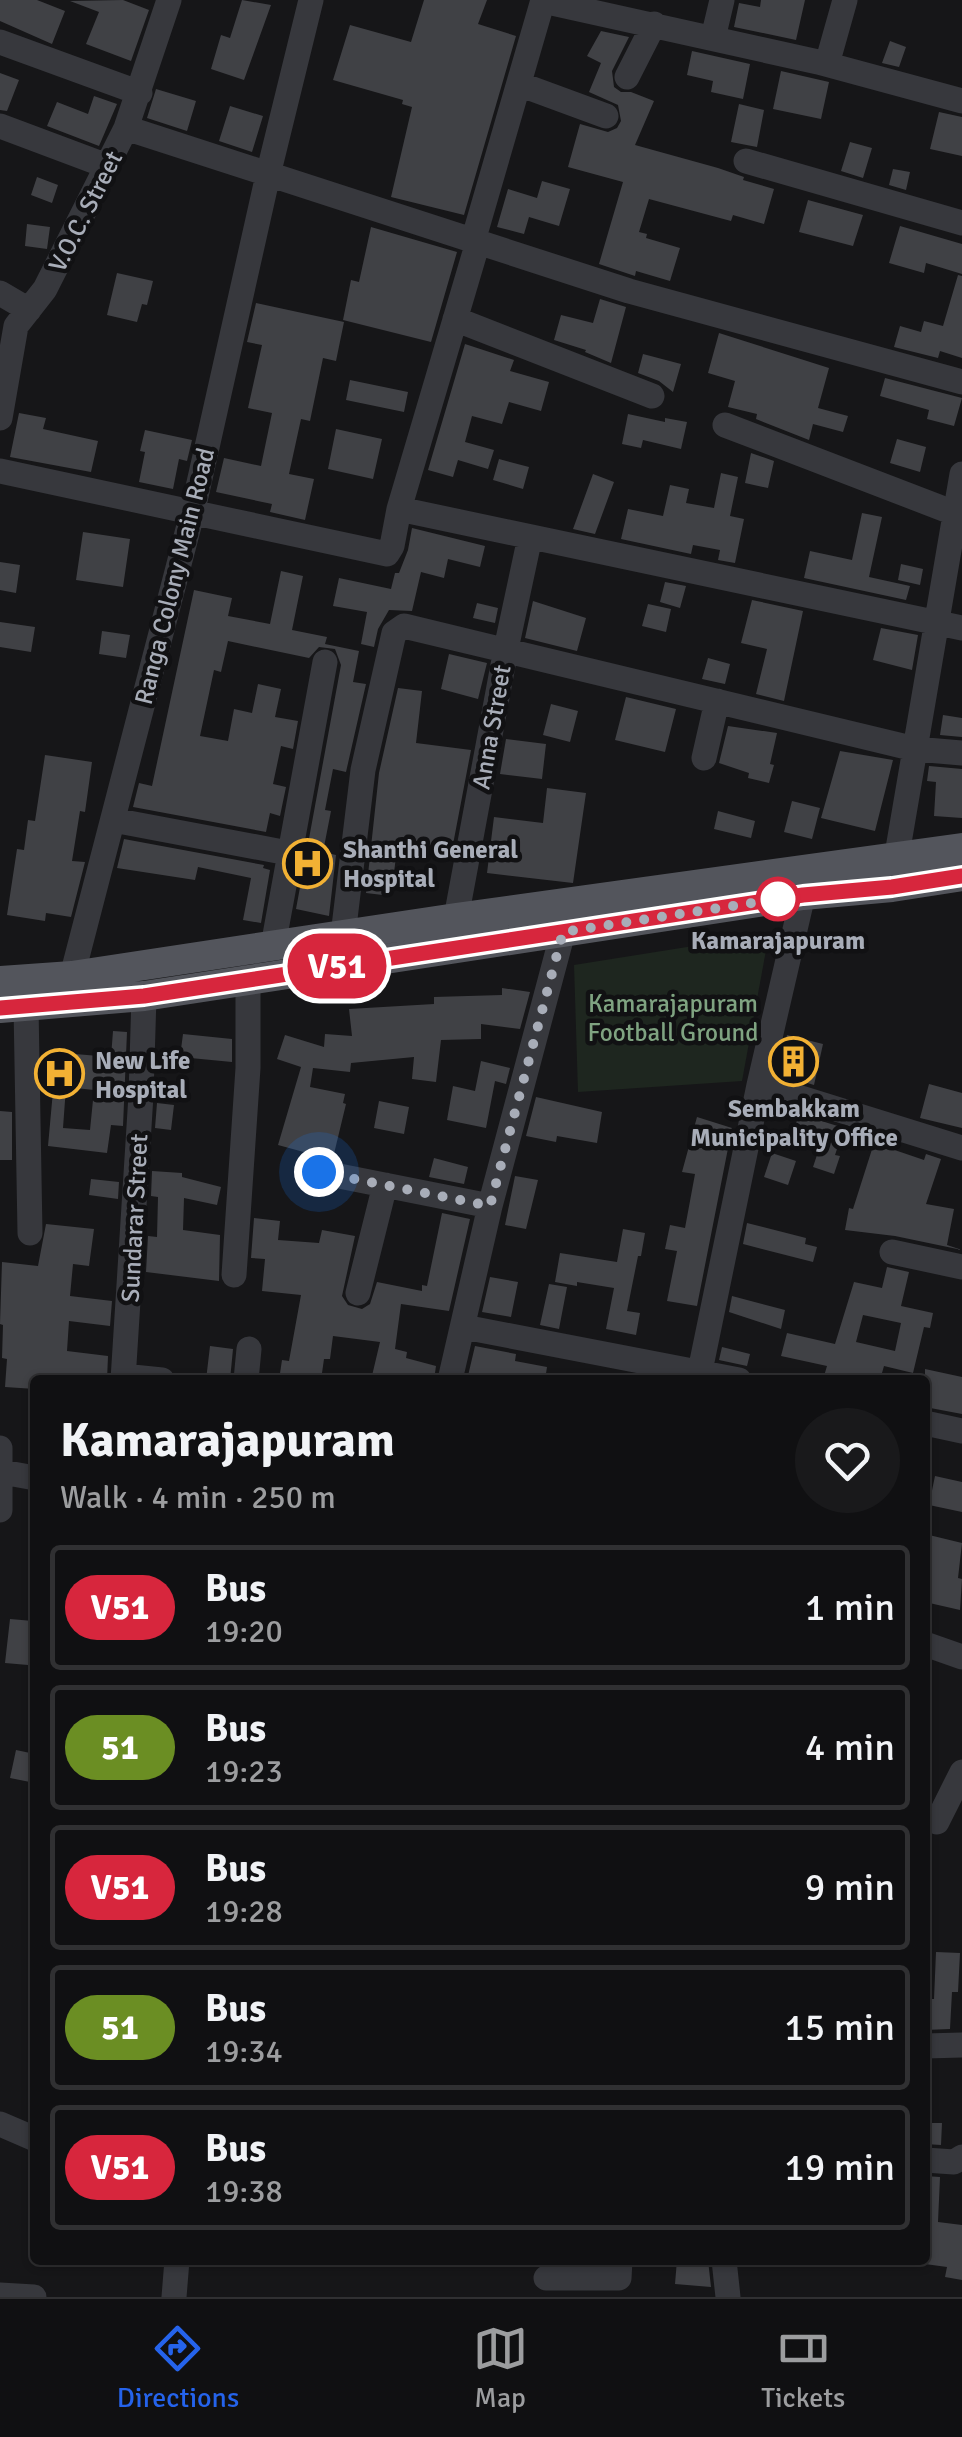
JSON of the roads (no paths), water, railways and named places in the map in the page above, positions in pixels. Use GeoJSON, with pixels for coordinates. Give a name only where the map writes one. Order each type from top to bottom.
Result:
{"type":"FeatureCollection","features":[{"type":"Feature","properties":{"kind":"main road"},"geometry":{"type":"LineString","coordinates":[[0,981],[72,976],[962,848]]}},
{"type":"Feature","properties":{"kind":"main road"},"geometry":{"type":"LineString","coordinates":[[13,1007],[144,996],[803,895],[962,876]]}},
{"type":"Feature","properties":{"kind":"street","name":"V.O.C. Street"},"geometry":{"type":"LineString","coordinates":[[0,418],[16,326],[46,289],[126,128],[169,0]]}},
{"type":"Feature","properties":{"kind":"street","name":"Ranga Colony Main Road"},"geometry":{"type":"LineString","coordinates":[[72,976],[192,514],[311,0]]}},
{"type":"Feature","properties":{"kind":"street"},"geometry":{"type":"LineString","coordinates":[[0,471],[387,554],[543,0],[827,64],[962,101]]}},
{"type":"Feature","properties":{"kind":"street"},"geometry":{"type":"LineString","coordinates":[[713,38],[722,0]]}},
{"type":"Feature","properties":{"kind":"street"},"geometry":{"type":"LineString","coordinates":[[827,64],[845,0]]}},
{"type":"Feature","properties":{"kind":"street"},"geometry":{"type":"LineString","coordinates":[[627,77],[654,24]]}},
{"type":"Feature","properties":{"kind":"street"},"geometry":{"type":"LineString","coordinates":[[0,42],[140,93]]}},
{"type":"Feature","properties":{"kind":"street"},"geometry":{"type":"LineString","coordinates":[[519,84],[606,116]]}},
{"type":"Feature","properties":{"kind":"street"},"geometry":{"type":"LineString","coordinates":[[0,126],[107,166]]}},
{"type":"Feature","properties":{"kind":"street"},"geometry":{"type":"LineString","coordinates":[[126,128],[629,291],[962,382]]}},
{"type":"Feature","properties":{"kind":"street"},"geometry":{"type":"LineString","coordinates":[[746,162],[962,223]]}},
{"type":"Feature","properties":{"kind":"street"},"geometry":{"type":"LineString","coordinates":[[0,293],[29,310]]}},
{"type":"Feature","properties":{"kind":"street"},"geometry":{"type":"LineString","coordinates":[[455,320],[652,396]]}},
{"type":"Feature","properties":{"kind":"street"},"geometry":{"type":"LineString","coordinates":[[725,425],[958,515]]}},
{"type":"Feature","properties":{"kind":"street"},"geometry":{"type":"LineString","coordinates":[[892,887],[962,474]]}},
{"type":"Feature","properties":{"kind":"street"},"geometry":{"type":"LineString","coordinates":[[400,509],[962,628]]}},
{"type":"Feature","properties":{"kind":"street","name":"Anna Street"},"geometry":{"type":"LineString","coordinates":[[456,918],[530,537]]}},
{"type":"Feature","properties":{"kind":"street"},"geometry":{"type":"LineString","coordinates":[[342,935],[363,770],[398,628],[412,626],[915,749],[962,753]]}},
{"type":"Feature","properties":{"kind":"street"},"geometry":{"type":"LineString","coordinates":[[272,946],[325,662]]}},
{"type":"Feature","properties":{"kind":"street"},"geometry":{"type":"LineString","coordinates":[[704,758],[717,701]]}},
{"type":"Feature","properties":{"kind":"street"},"geometry":{"type":"LineString","coordinates":[[113,820],[288,853]]}},
{"type":"Feature","properties":{"kind":"street"},"geometry":{"type":"LineString","coordinates":[[700,1371],[803,895]]}},
{"type":"Feature","properties":{"kind":"street"},"geometry":{"type":"LineString","coordinates":[[451,1375],[490,1206],[563,932]]}},
{"type":"Feature","properties":{"kind":"street"},"geometry":{"type":"LineString","coordinates":[[234,1274],[248,1068],[248,980]]}},
{"type":"Feature","properties":{"kind":"street","name":"Sundarar Street"},"geometry":{"type":"LineString","coordinates":[[123,1375],[144,996]]}},
{"type":"Feature","properties":{"kind":"street"},"geometry":{"type":"LineString","coordinates":[[13,1007],[30,1233]]}},
{"type":"Feature","properties":{"kind":"street"},"geometry":{"type":"LineString","coordinates":[[759,1085],[962,1148]]}},
{"type":"Feature","properties":{"kind":"street"},"geometry":{"type":"LineString","coordinates":[[319,1172],[490,1206]]}},
{"type":"Feature","properties":{"kind":"street"},"geometry":{"type":"LineString","coordinates":[[358,1294],[385,1186]]}},
{"type":"Feature","properties":{"kind":"street"},"geometry":{"type":"LineString","coordinates":[[892,1252],[962,1266]]}},
{"type":"Feature","properties":{"kind":"street"},"geometry":{"type":"LineString","coordinates":[[464,1327],[717,1375]]}},
{"type":"Feature","properties":{"kind":"street"},"geometry":{"type":"LineString","coordinates":[[247,1375],[250,1348]]}},
{"type":"Feature","properties":{"kind":"street"},"geometry":{"type":"LineString","coordinates":[[930,1423],[962,1431]]}},
{"type":"Feature","properties":{"kind":"street"},"geometry":{"type":"LineString","coordinates":[[0,1510],[1,1460],[30,1475]]}},
{"type":"Feature","properties":{"kind":"street"},"geometry":{"type":"LineString","coordinates":[[930,1645],[961,1652]]}},
{"type":"Feature","properties":{"kind":"street"},"geometry":{"type":"LineString","coordinates":[[941,1821],[962,1772]]}},
{"type":"Feature","properties":{"kind":"street"},"geometry":{"type":"LineString","coordinates":[[930,2046],[962,2046]]}},
{"type":"Feature","properties":{"kind":"street"},"geometry":{"type":"LineString","coordinates":[[0,2124],[30,2137]]}},
{"type":"Feature","properties":{"kind":"street"},"geometry":{"type":"LineString","coordinates":[[930,2160],[954,2162],[962,2157]]}},
{"type":"Feature","properties":{"kind":"street"},"geometry":{"type":"LineString","coordinates":[[174,2297],[176,2265]]}},
{"type":"Feature","properties":{"kind":"street"},"geometry":{"type":"LineString","coordinates":[[546,2278],[619,2278],[620,2265]]}},
{"type":"Feature","properties":{"kind":"street"},"geometry":{"type":"LineString","coordinates":[[725,2265],[728,2297]]}},
{"type":"Feature","properties":{"kind":"street"},"geometry":{"type":"LineString","coordinates":[[0,2295],[34,2297]]}},
{"type":"Feature","properties":{"kind":"place","name":"Shanthi General Hospital"},"geometry":{"type":"Point","coordinates":[308,863]}},
{"type":"Feature","properties":{"kind":"place","name":"Kamarajapuram"},"geometry":{"type":"Point","coordinates":[778,899]}},
{"type":"Feature","properties":{"kind":"place","name":"Sembakkam Municipality Office"},"geometry":{"type":"Point","coordinates":[794,1062]}},
{"type":"Feature","properties":{"kind":"place","name":"New Life Hospital"},"geometry":{"type":"Point","coordinates":[60,1074]}},
{"type":"Feature","properties":{"kind":"park label","name":"Kamarajapuram Football Ground"},"geometry":{"type":"Point","coordinates":[673,1018]}}]}
